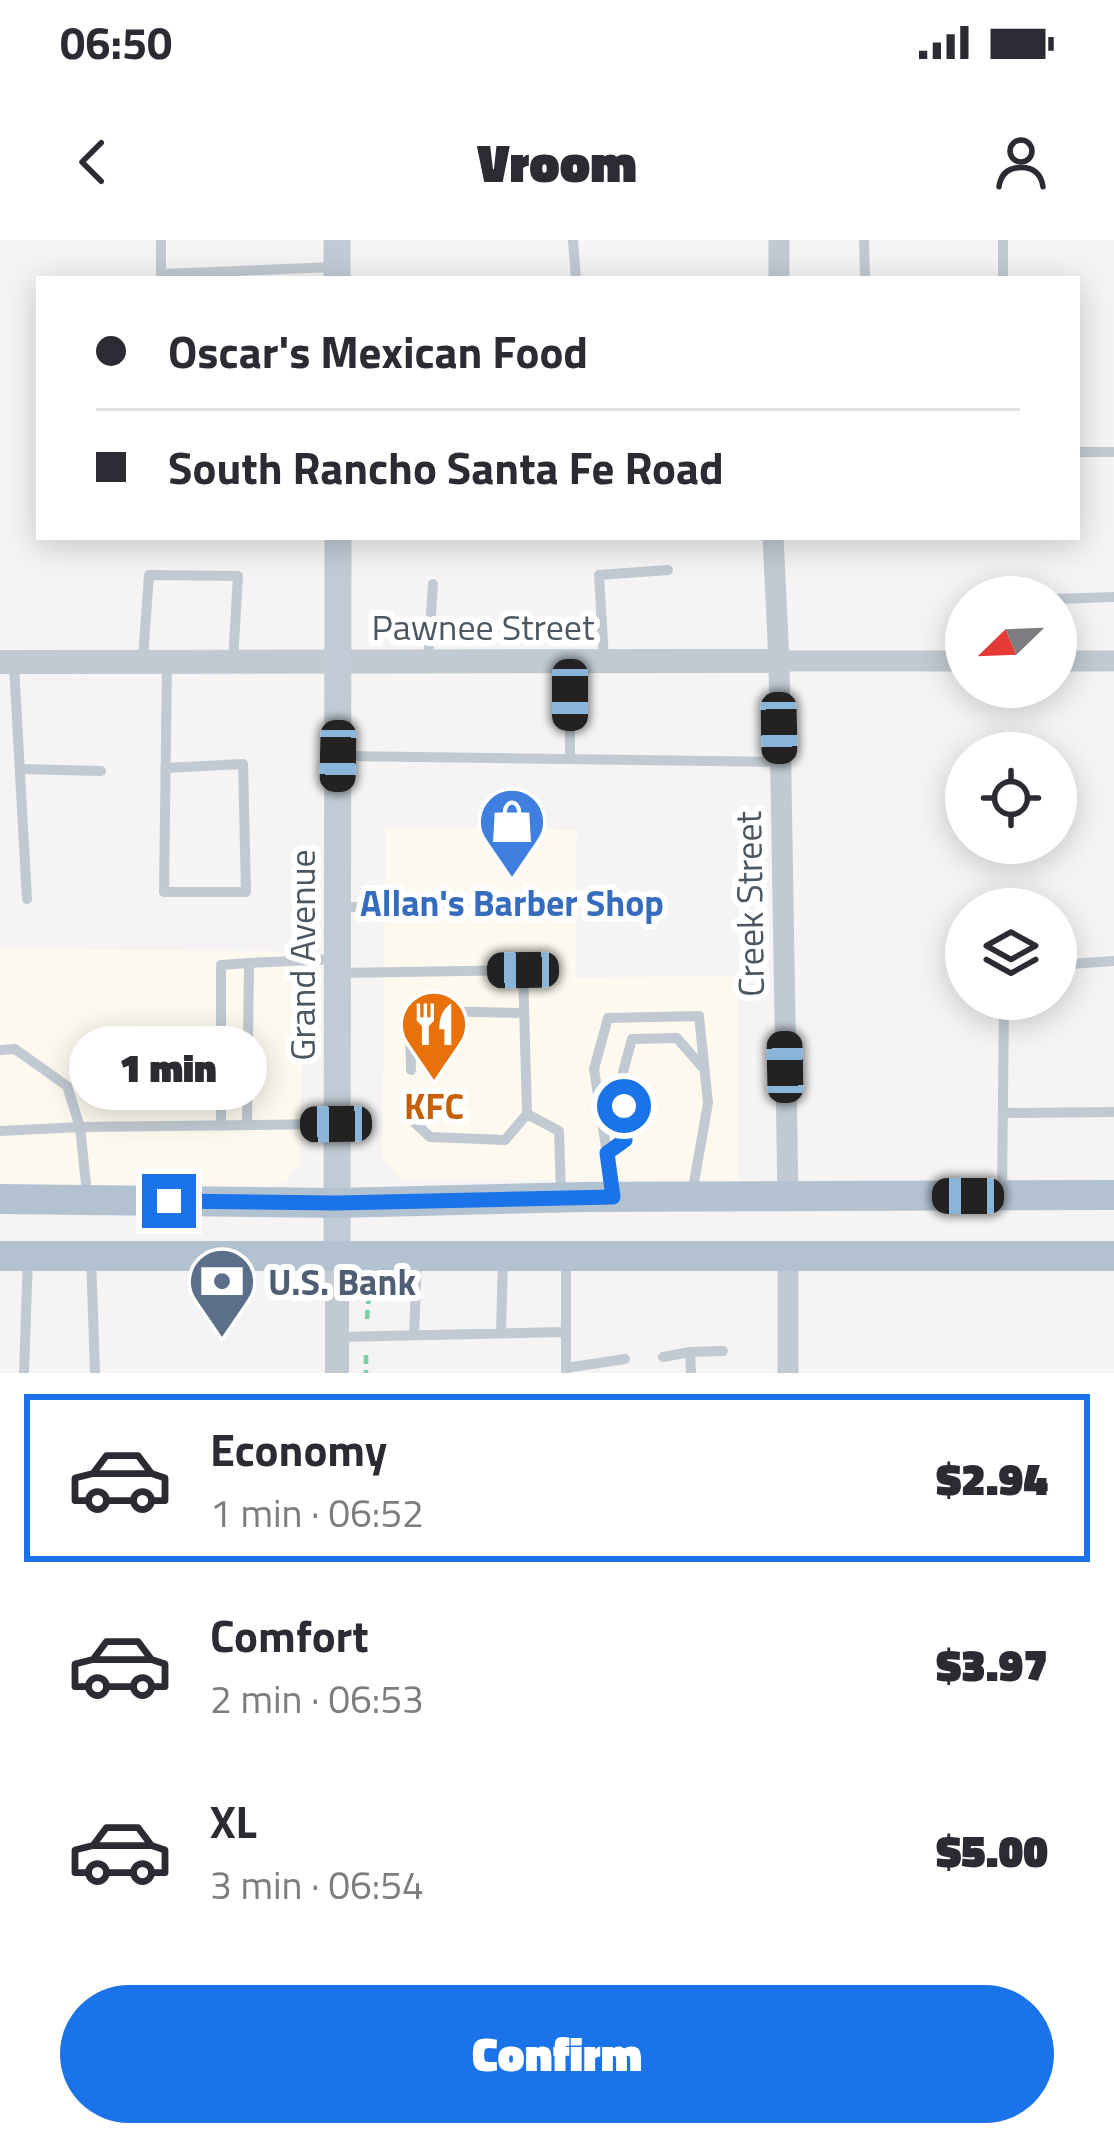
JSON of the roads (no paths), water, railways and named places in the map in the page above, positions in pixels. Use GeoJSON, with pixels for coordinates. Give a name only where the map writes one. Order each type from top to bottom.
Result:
{"type":"FeatureCollection","features":[{"type":"Feature","properties":{"kind":"main road","name":"Grand Avenue"},"geometry":{"type":"LineString","coordinates":[[338,540],[338,1258]]}},
{"type":"Feature","properties":{"kind":"main road"},"geometry":{"type":"LineString","coordinates":[[0,1198],[336,1203],[561,1197],[1114,1195]]}},
{"type":"Feature","properties":{"kind":"main road"},"geometry":{"type":"LineString","coordinates":[[0,1215],[35,1199]]}},
{"type":"Feature","properties":{"kind":"main road"},"geometry":{"type":"LineString","coordinates":[[14,1256],[1114,1256]]}},
{"type":"Feature","properties":{"kind":"street"},"geometry":{"type":"LineString","coordinates":[[779,240],[779,276]]}},
{"type":"Feature","properties":{"kind":"street","name":"Creek Street"},"geometry":{"type":"LineString","coordinates":[[773,540],[788,1198]]}},
{"type":"Feature","properties":{"kind":"street","name":"Pawnee Street"},"geometry":{"type":"LineString","coordinates":[[7,662],[945,661]]}},
{"type":"Feature","properties":{"kind":"street"},"geometry":{"type":"LineString","coordinates":[[1077,661],[1114,661]]}},
{"type":"Feature","properties":{"kind":"street","name":"Grand Avenue"},"geometry":{"type":"LineString","coordinates":[[338,1258],[338,1373]]}},
{"type":"Feature","properties":{"kind":"street"},"geometry":{"type":"LineString","coordinates":[[788,1258],[788,1373]]}},
{"type":"Feature","properties":{"kind":"lane"},"geometry":{"type":"LineString","coordinates":[[161,240],[161,274],[337,262]]}},
{"type":"Feature","properties":{"kind":"lane"},"geometry":{"type":"LineString","coordinates":[[573,240],[576,276]]}},
{"type":"Feature","properties":{"kind":"lane"},"geometry":{"type":"LineString","coordinates":[[864,240],[866,276]]}},
{"type":"Feature","properties":{"kind":"lane"},"geometry":{"type":"LineString","coordinates":[[1003,240],[1003,276]]}},
{"type":"Feature","properties":{"kind":"lane"},"geometry":{"type":"LineString","coordinates":[[1080,452],[1114,452]]}},
{"type":"Feature","properties":{"kind":"lane"},"geometry":{"type":"LineString","coordinates":[[604,662],[599,575],[668,570]]}},
{"type":"Feature","properties":{"kind":"lane"},"geometry":{"type":"LineString","coordinates":[[165,768],[243,764],[245,892],[164,892],[165,768],[149,575],[238,576],[233,662]]}},
{"type":"Feature","properties":{"kind":"lane"},"geometry":{"type":"LineString","coordinates":[[428,663],[433,584]]}},
{"type":"Feature","properties":{"kind":"lane"},"geometry":{"type":"LineString","coordinates":[[1077,599],[1114,598]]}},
{"type":"Feature","properties":{"kind":"lane"},"geometry":{"type":"LineString","coordinates":[[7,662],[20,769],[26,899]]}},
{"type":"Feature","properties":{"kind":"lane"},"geometry":{"type":"LineString","coordinates":[[570,663],[570,759]]}},
{"type":"Feature","properties":{"kind":"lane"},"geometry":{"type":"LineString","coordinates":[[338,756],[780,762]]}},
{"type":"Feature","properties":{"kind":"lane"},"geometry":{"type":"LineString","coordinates":[[20,769],[101,771]]}},
{"type":"Feature","properties":{"kind":"lane"},"geometry":{"type":"LineString","coordinates":[[337,907],[512,908]]}},
{"type":"Feature","properties":{"kind":"lane"},"geometry":{"type":"LineString","coordinates":[[1077,964],[1114,961]]}},
{"type":"Feature","properties":{"kind":"lane"},"geometry":{"type":"LineString","coordinates":[[247,1125],[248,963]]}},
{"type":"Feature","properties":{"kind":"lane"},"geometry":{"type":"LineString","coordinates":[[220,1126],[221,965],[523,970],[527,1114],[505,1140],[430,1137],[414,1122],[412,1096]]}},
{"type":"Feature","properties":{"kind":"lane"},"geometry":{"type":"LineString","coordinates":[[411,1070],[410,1025],[431,1011],[524,1013]]}},
{"type":"Feature","properties":{"kind":"lane"},"geometry":{"type":"LineString","coordinates":[[613,1197],[594,1070],[608,1018],[700,1016],[708,1103],[691,1197]]}},
{"type":"Feature","properties":{"kind":"lane"},"geometry":{"type":"LineString","coordinates":[[1002,1196],[1004,1020]]}},
{"type":"Feature","properties":{"kind":"lane"},"geometry":{"type":"LineString","coordinates":[[607,1153],[625,1140],[623,1072],[632,1040],[676,1038],[704,1069]]}},
{"type":"Feature","properties":{"kind":"lane"},"geometry":{"type":"LineString","coordinates":[[0,1050],[14,1049],[67,1086],[80,1127],[87,1200]]}},
{"type":"Feature","properties":{"kind":"lane"},"geometry":{"type":"LineString","coordinates":[[1003,1113],[1114,1112]]}},
{"type":"Feature","properties":{"kind":"lane"},"geometry":{"type":"LineString","coordinates":[[527,1114],[559,1131],[561,1197]]}},
{"type":"Feature","properties":{"kind":"lane"},"geometry":{"type":"LineString","coordinates":[[0,1131],[336,1124]]}},
{"type":"Feature","properties":{"kind":"lane"},"geometry":{"type":"LineString","coordinates":[[14,1256],[25,1373]]}},
{"type":"Feature","properties":{"kind":"lane"},"geometry":{"type":"LineString","coordinates":[[91,1256],[95,1373]]}},
{"type":"Feature","properties":{"kind":"lane"},"geometry":{"type":"LineString","coordinates":[[500,1333],[503,1257]]}},
{"type":"Feature","properties":{"kind":"lane"},"geometry":{"type":"LineString","coordinates":[[414,1335],[417,1258]]}},
{"type":"Feature","properties":{"kind":"lane"},"geometry":{"type":"LineString","coordinates":[[566,1258],[568,1371],[625,1359]]}},
{"type":"Feature","properties":{"kind":"lane"},"geometry":{"type":"LineString","coordinates":[[338,1336],[566,1332]]}},
{"type":"Feature","properties":{"kind":"lane"},"geometry":{"type":"LineString","coordinates":[[663,1357],[723,1351]]}},
{"type":"Feature","properties":{"kind":"lane"},"geometry":{"type":"LineString","coordinates":[[690,1352],[691,1373]]}},
{"type":"Feature","properties":{"kind":"place","name":"Allan's Barber Shop"},"geometry":{"type":"Point","coordinates":[512,880]}},
{"type":"Feature","properties":{"kind":"place","name":"KFC"},"geometry":{"type":"Point","coordinates":[434,1083]}},
{"type":"Feature","properties":{"kind":"place","name":"U.S. Bank"},"geometry":{"type":"Point","coordinates":[222,1340]}}]}
